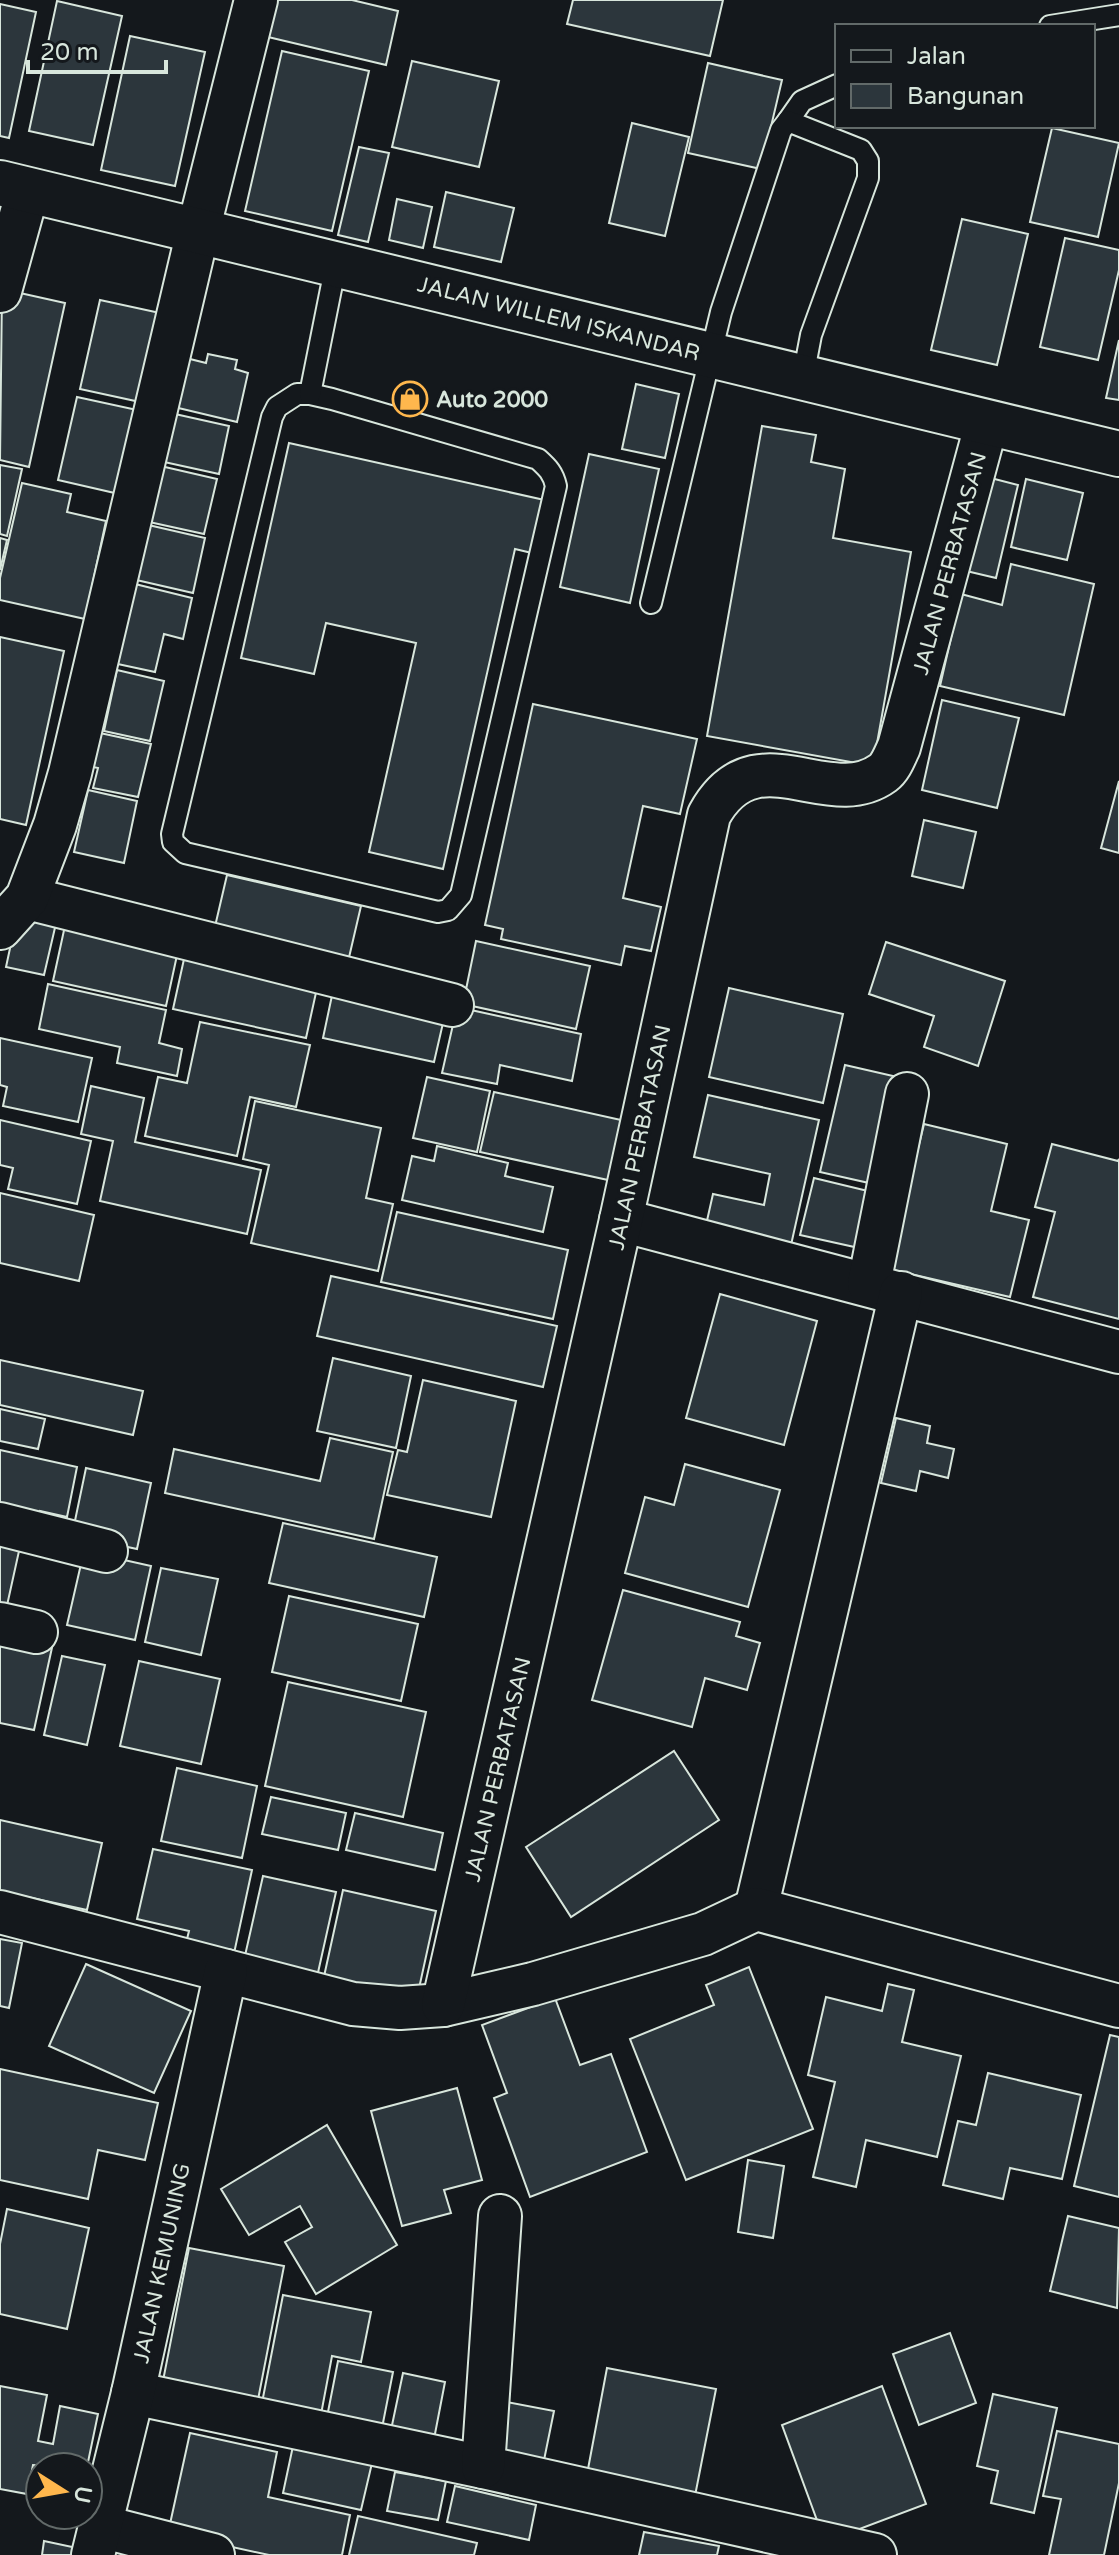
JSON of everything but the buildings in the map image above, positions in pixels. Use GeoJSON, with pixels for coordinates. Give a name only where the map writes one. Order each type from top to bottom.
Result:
{"type":"FeatureCollection","features":[{"type":"Feature","properties":{"kind":"highway","name":"JALAN WILLEM ISKANDAR"},"geometry":{"type":"LineString","coordinates":[[14,186],[1119,454]]}},
{"type":"Feature","properties":{"kind":"street"},"geometry":{"type":"LineString","coordinates":[[256,0],[70,773],[55,825],[14,913],[452,1005]]}},
{"type":"Feature","properties":{"kind":"street"},"geometry":{"type":"LineString","coordinates":[[0,291],[14,186]]}},
{"type":"Feature","properties":{"kind":"street","name":"JALAN PERBATASAN"},"geometry":{"type":"LineString","coordinates":[[443,2005],[621,1220],[709,815],[717,800],[728,790],[755,775],[853,783],[883,772],[892,761],[899,747],[987,422]]}},
{"type":"Feature","properties":{"kind":"street"},"geometry":{"type":"LineString","coordinates":[[756,1909],[885,1289],[907,1094]]}},
{"type":"Feature","properties":{"kind":"street"},"geometry":{"type":"LineString","coordinates":[[621,1220],[1119,1352]]}},
{"type":"Feature","properties":{"kind":"street"},"geometry":{"type":"LineString","coordinates":[[0,1524],[106,1551]]}},
{"type":"Feature","properties":{"kind":"street"},"geometry":{"type":"LineString","coordinates":[[0,1912],[353,2004],[400,2008],[443,2005],[533,1984],[703,1934],[756,1909],[1119,2006]]}},
{"type":"Feature","properties":{"kind":"street","name":"JALAN KEMUNING"},"geometry":{"type":"LineString","coordinates":[[97,2541],[133,2393],[226,1971]]}},
{"type":"Feature","properties":{"kind":"street"},"geometry":{"type":"LineString","coordinates":[[483,2467],[500,2216]]}},
{"type":"Feature","properties":{"kind":"street"},"geometry":{"type":"LineString","coordinates":[[133,2393],[875,2555]]}},
{"type":"Feature","properties":{"kind":"street"},"geometry":{"type":"LineString","coordinates":[[97,2541],[213,2555]]}},
{"type":"Feature","properties":{"kind":"lane"},"geometry":{"type":"LineString","coordinates":[[1063,24],[1119,15]]}},
{"type":"Feature","properties":{"kind":"lane"},"geometry":{"type":"LineString","coordinates":[[651,603],[726,297],[781,130],[802,101],[835,86]]}},
{"type":"Feature","properties":{"kind":"lane"},"geometry":{"type":"LineString","coordinates":[[788,121],[861,150],[868,161],[868,178],[811,335],[803,377]]}},
{"type":"Feature","properties":{"kind":"lane"},"geometry":{"type":"LineString","coordinates":[[310,394],[336,264]]}},
{"type":"Feature","properties":{"kind":"lane"},"geometry":{"type":"LineString","coordinates":[[297,394],[310,394],[538,459],[549,468],[556,486],[461,895],[448,910],[438,912],[185,853],[173,842],[172,834],[272,417],[277,407],[287,399],[297,394]]}},
{"type":"Feature","properties":{"kind":"place","name":"Auto 2000"},"geometry":{"type":"Point","coordinates":[410,399]}}]}
